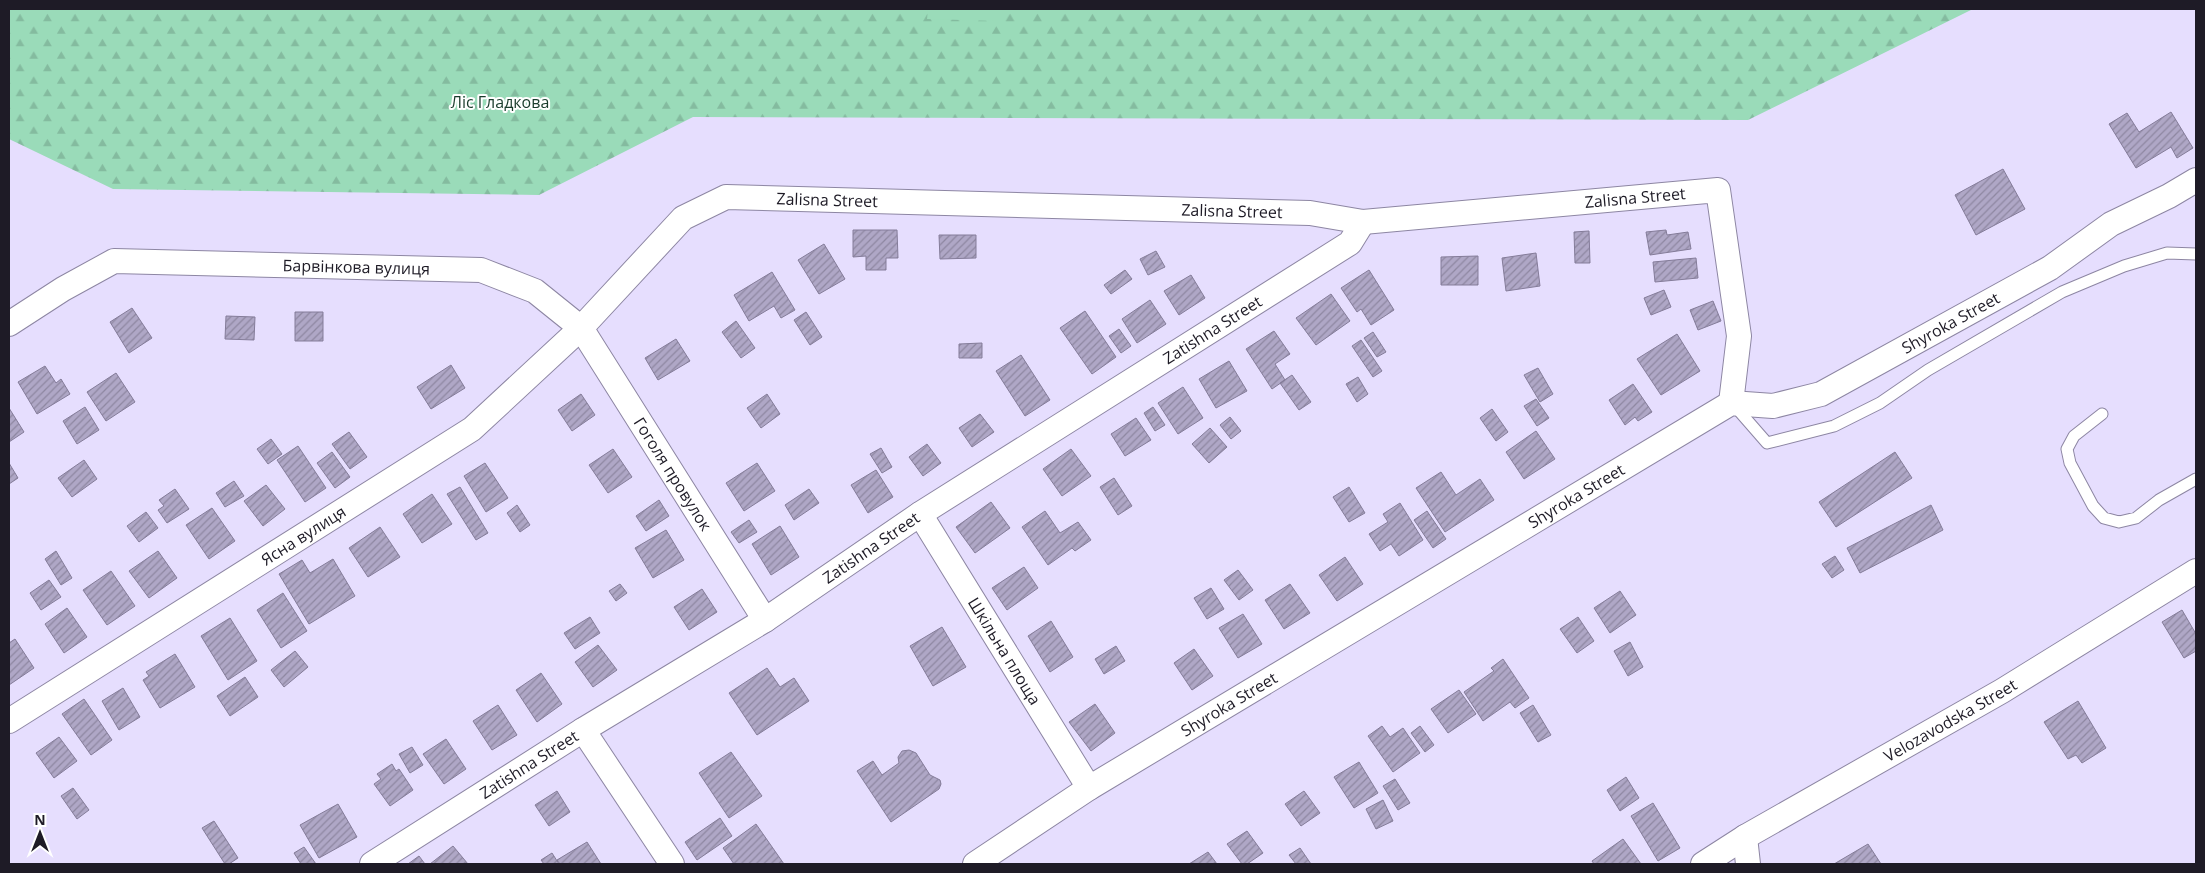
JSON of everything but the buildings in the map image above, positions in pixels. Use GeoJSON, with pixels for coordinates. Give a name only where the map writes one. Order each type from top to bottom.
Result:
{"type":"FeatureCollection","features":[{"type":"Feature","properties":{"kind":"street","name":"Shyroka Street"},"geometry":{"type":"LineString","coordinates":[[975,864],[1089,788],[1731,403],[1773,406],[1821,394],[2050,268],[2110,224],[2169,196],[2196,180]]}},
{"type":"Feature","properties":{"kind":"street","name":"Zalisna Street"},"geometry":{"type":"LineString","coordinates":[[581,328],[683,218],[726,197],[1310,213],[1363,222],[1718,190],[1739,336],[1731,403]]}},
{"type":"Feature","properties":{"kind":"street","name":"Zatishna Street"},"geometry":{"type":"LineString","coordinates":[[372,864],[583,730],[765,620],[920,514],[1350,243],[1363,222]]}},
{"type":"Feature","properties":{"kind":"street","name":"Барвінкова вулиця"},"geometry":{"type":"LineString","coordinates":[[9,324],[63,289],[114,261],[481,270],[535,291],[581,328]]}},
{"type":"Feature","properties":{"kind":"street","name":"Гоголя провулок"},"geometry":{"type":"LineString","coordinates":[[581,328],[765,620]]}},
{"type":"Feature","properties":{"kind":"street","name":"Ясна вулиця"},"geometry":{"type":"LineString","coordinates":[[9,720],[472,430],[581,328]]}},
{"type":"Feature","properties":{"kind":"street","name":"Шкільна площа"},"geometry":{"type":"LineString","coordinates":[[920,514],[1089,788]]}},
{"type":"Feature","properties":{"kind":"street","name":"Velozavodska Street"},"geometry":{"type":"LineString","coordinates":[[1703,864],[1744,837],[2002,691],[2196,571]]}},
{"type":"Feature","properties":{"kind":"street"},"geometry":{"type":"LineString","coordinates":[[583,730],[672,864]]}},
{"type":"Feature","properties":{"kind":"street"},"geometry":{"type":"LineString","coordinates":[[1744,837],[1748,864]]}},
{"type":"Feature","properties":{"kind":"lane"},"geometry":{"type":"LineString","coordinates":[[1731,403],[1766,443],[1834,426],[1880,403],[1928,370],[2062,292],[2124,266],[2167,253],[2196,254]]}},
{"type":"Feature","properties":{"kind":"lane"},"geometry":{"type":"LineString","coordinates":[[2102,414],[2074,436],[2067,450],[2070,464],[2093,506],[2104,518],[2119,522],[2136,518],[2159,500],[2196,479]]}},
{"type":"Feature","properties":{"kind":"green space","name":"Ліс Гладкова"},"geometry":{"type":"Polygon","coordinates":[[[9,9],[1973,9],[1748,120],[693,117],[539,195],[113,189],[9,139],[9,9]]]}},
{"type":"Feature","properties":{"kind":"green space"},"geometry":{"type":"Polygon","coordinates":[[[928,9],[996,9],[996,21],[927,19],[928,9]]]}}]}
